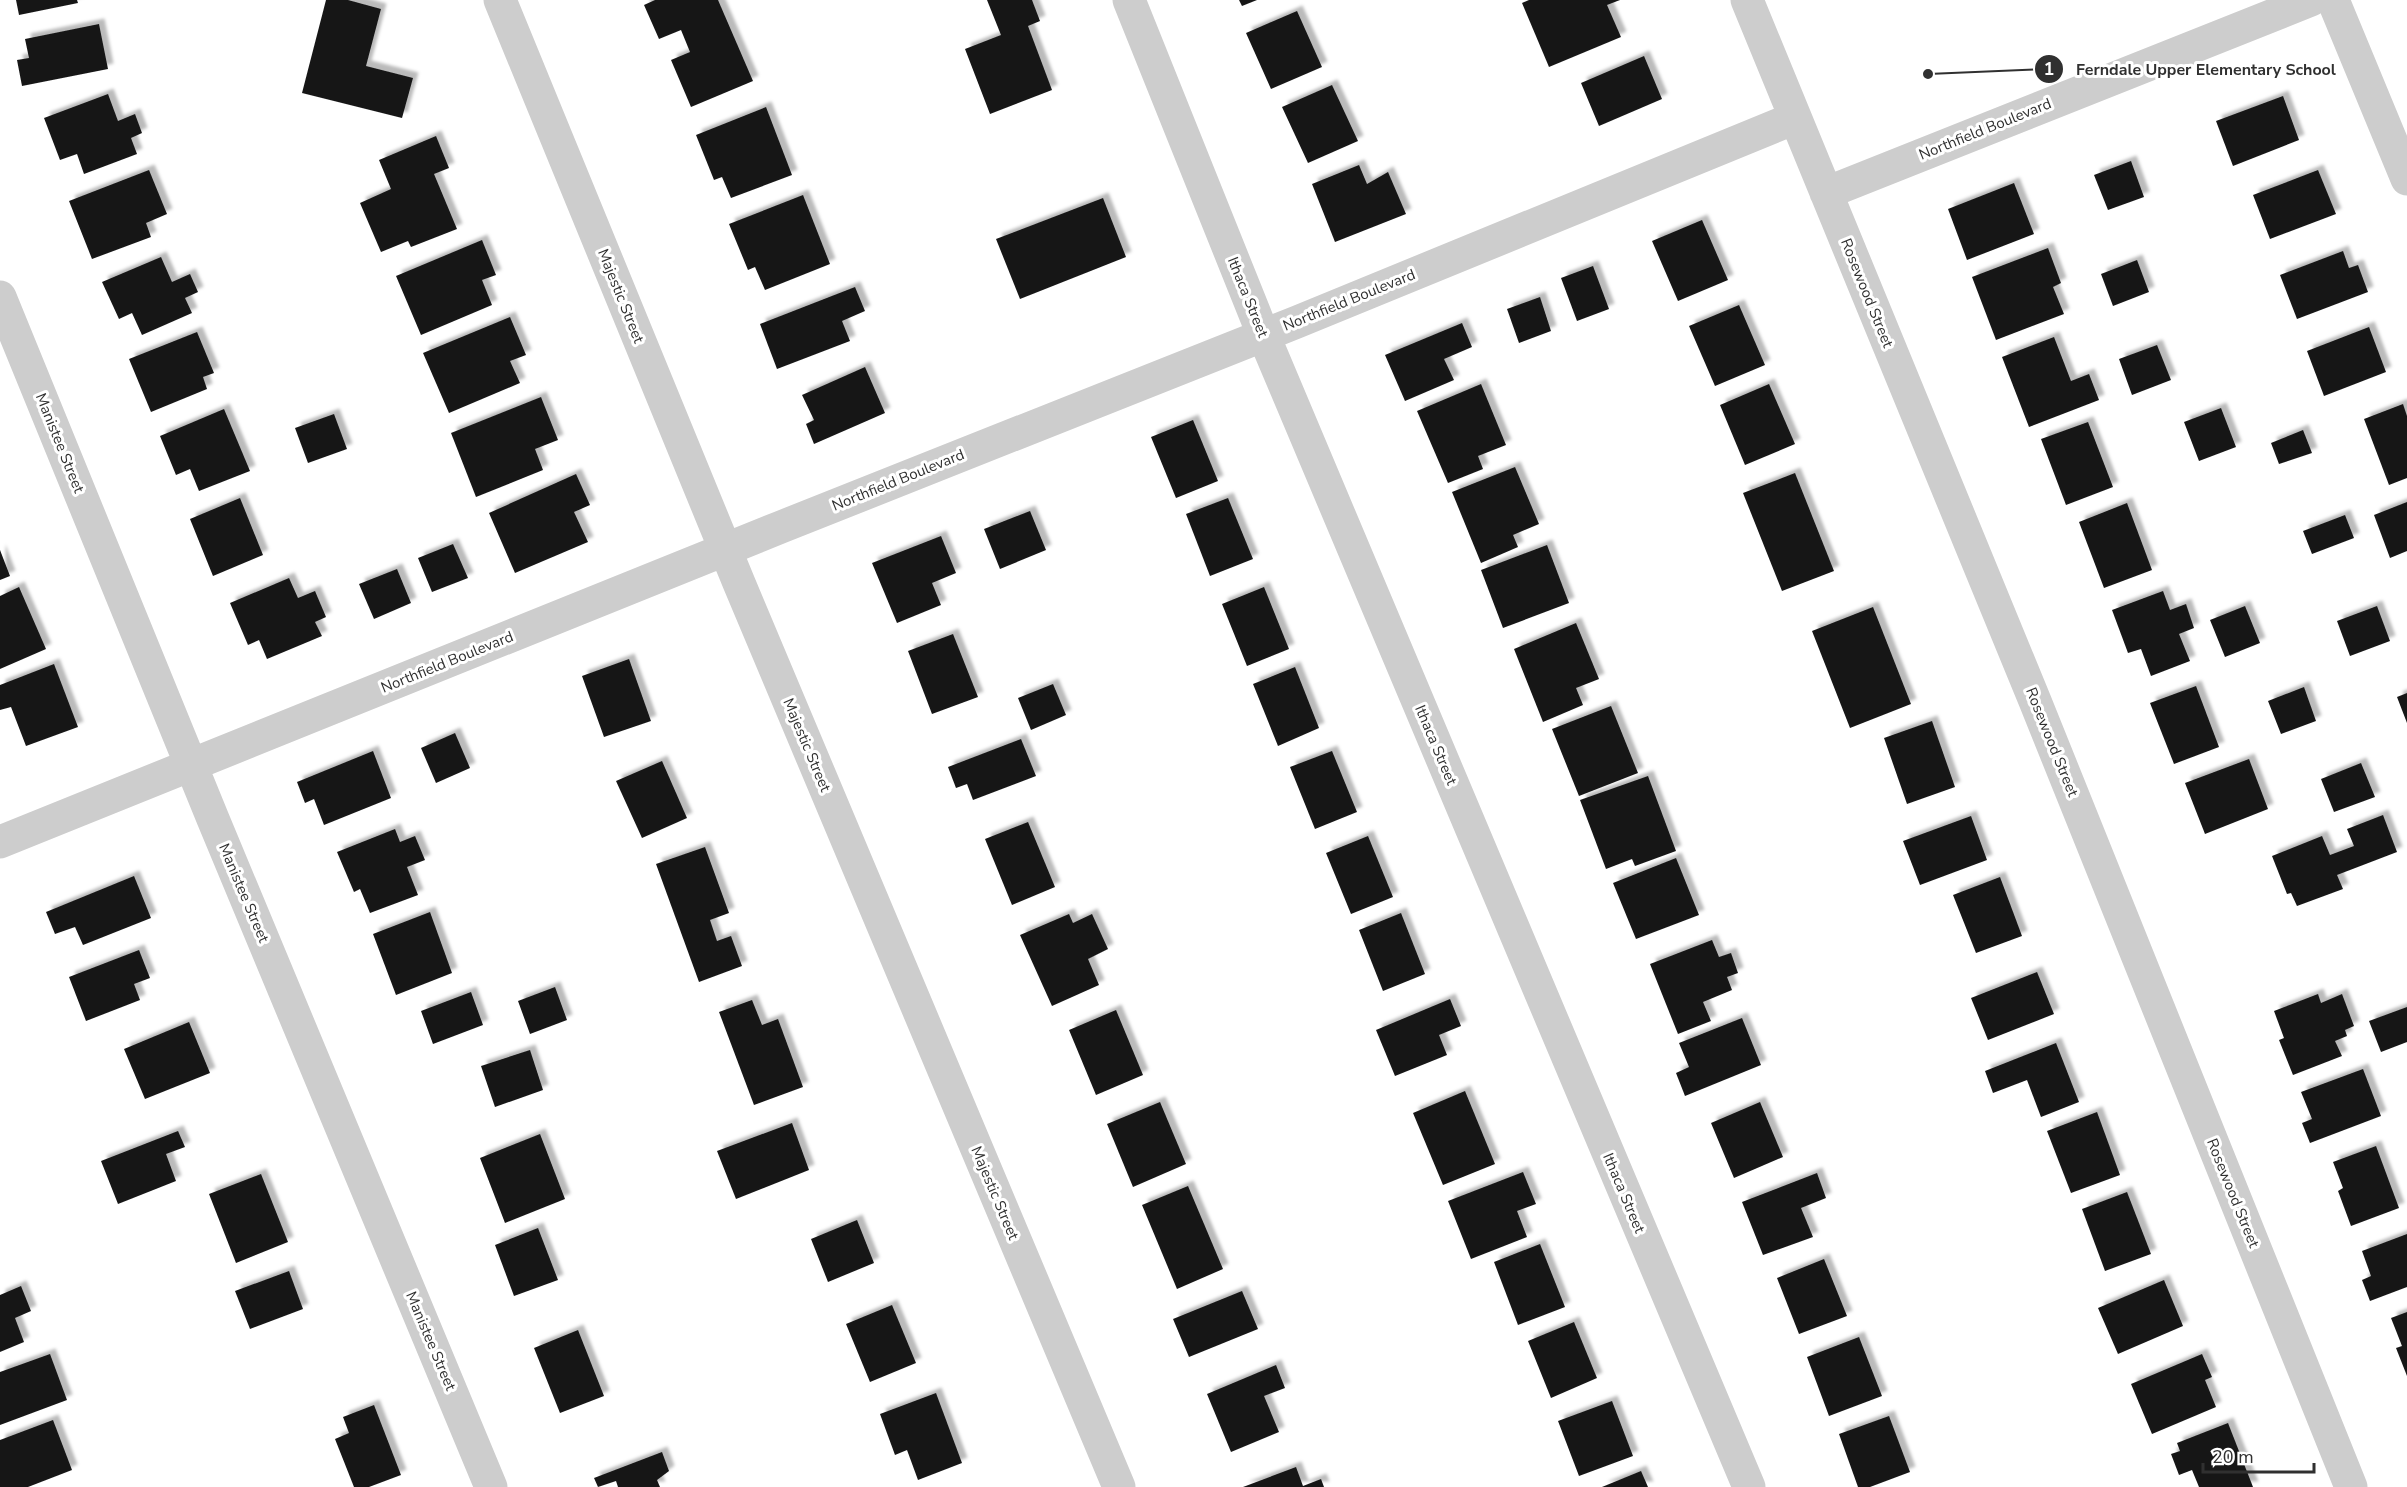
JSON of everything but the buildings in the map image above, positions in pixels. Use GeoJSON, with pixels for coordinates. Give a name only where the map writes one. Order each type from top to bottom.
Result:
{"type":"FeatureCollection","features":[{"type":"Feature","properties":{"kind":"street","name":"Majestic Street"},"geometry":{"type":"LineString","coordinates":[[500,0],[725,550],[1119,1487]]}},
{"type":"Feature","properties":{"kind":"street","name":"Ithaca Street"},"geometry":{"type":"LineString","coordinates":[[1129,0],[1263,334],[1749,1487]]}},
{"type":"Feature","properties":{"kind":"street","name":"Rosewood Street"},"geometry":{"type":"LineString","coordinates":[[1747,0],[2044,723],[2351,1487]]}},
{"type":"Feature","properties":{"kind":"street","name":"Northfield Boulevard"},"geometry":{"type":"LineString","coordinates":[[1826,193],[2311,0]]}},
{"type":"Feature","properties":{"kind":"street"},"geometry":{"type":"LineString","coordinates":[[2333,0],[2407,179]]}},
{"type":"Feature","properties":{"kind":"street","name":"Northfield Boulevard"},"geometry":{"type":"LineString","coordinates":[[0,842],[1795,118]]}},
{"type":"Feature","properties":{"kind":"street","name":"Manistee Street"},"geometry":{"type":"LineString","coordinates":[[0,297],[491,1487]]}},
{"type":"Feature","properties":{"kind":"place","name":"Ferndale Upper Elementary School"},"geometry":{"type":"Point","coordinates":[1928,74]}}]}
